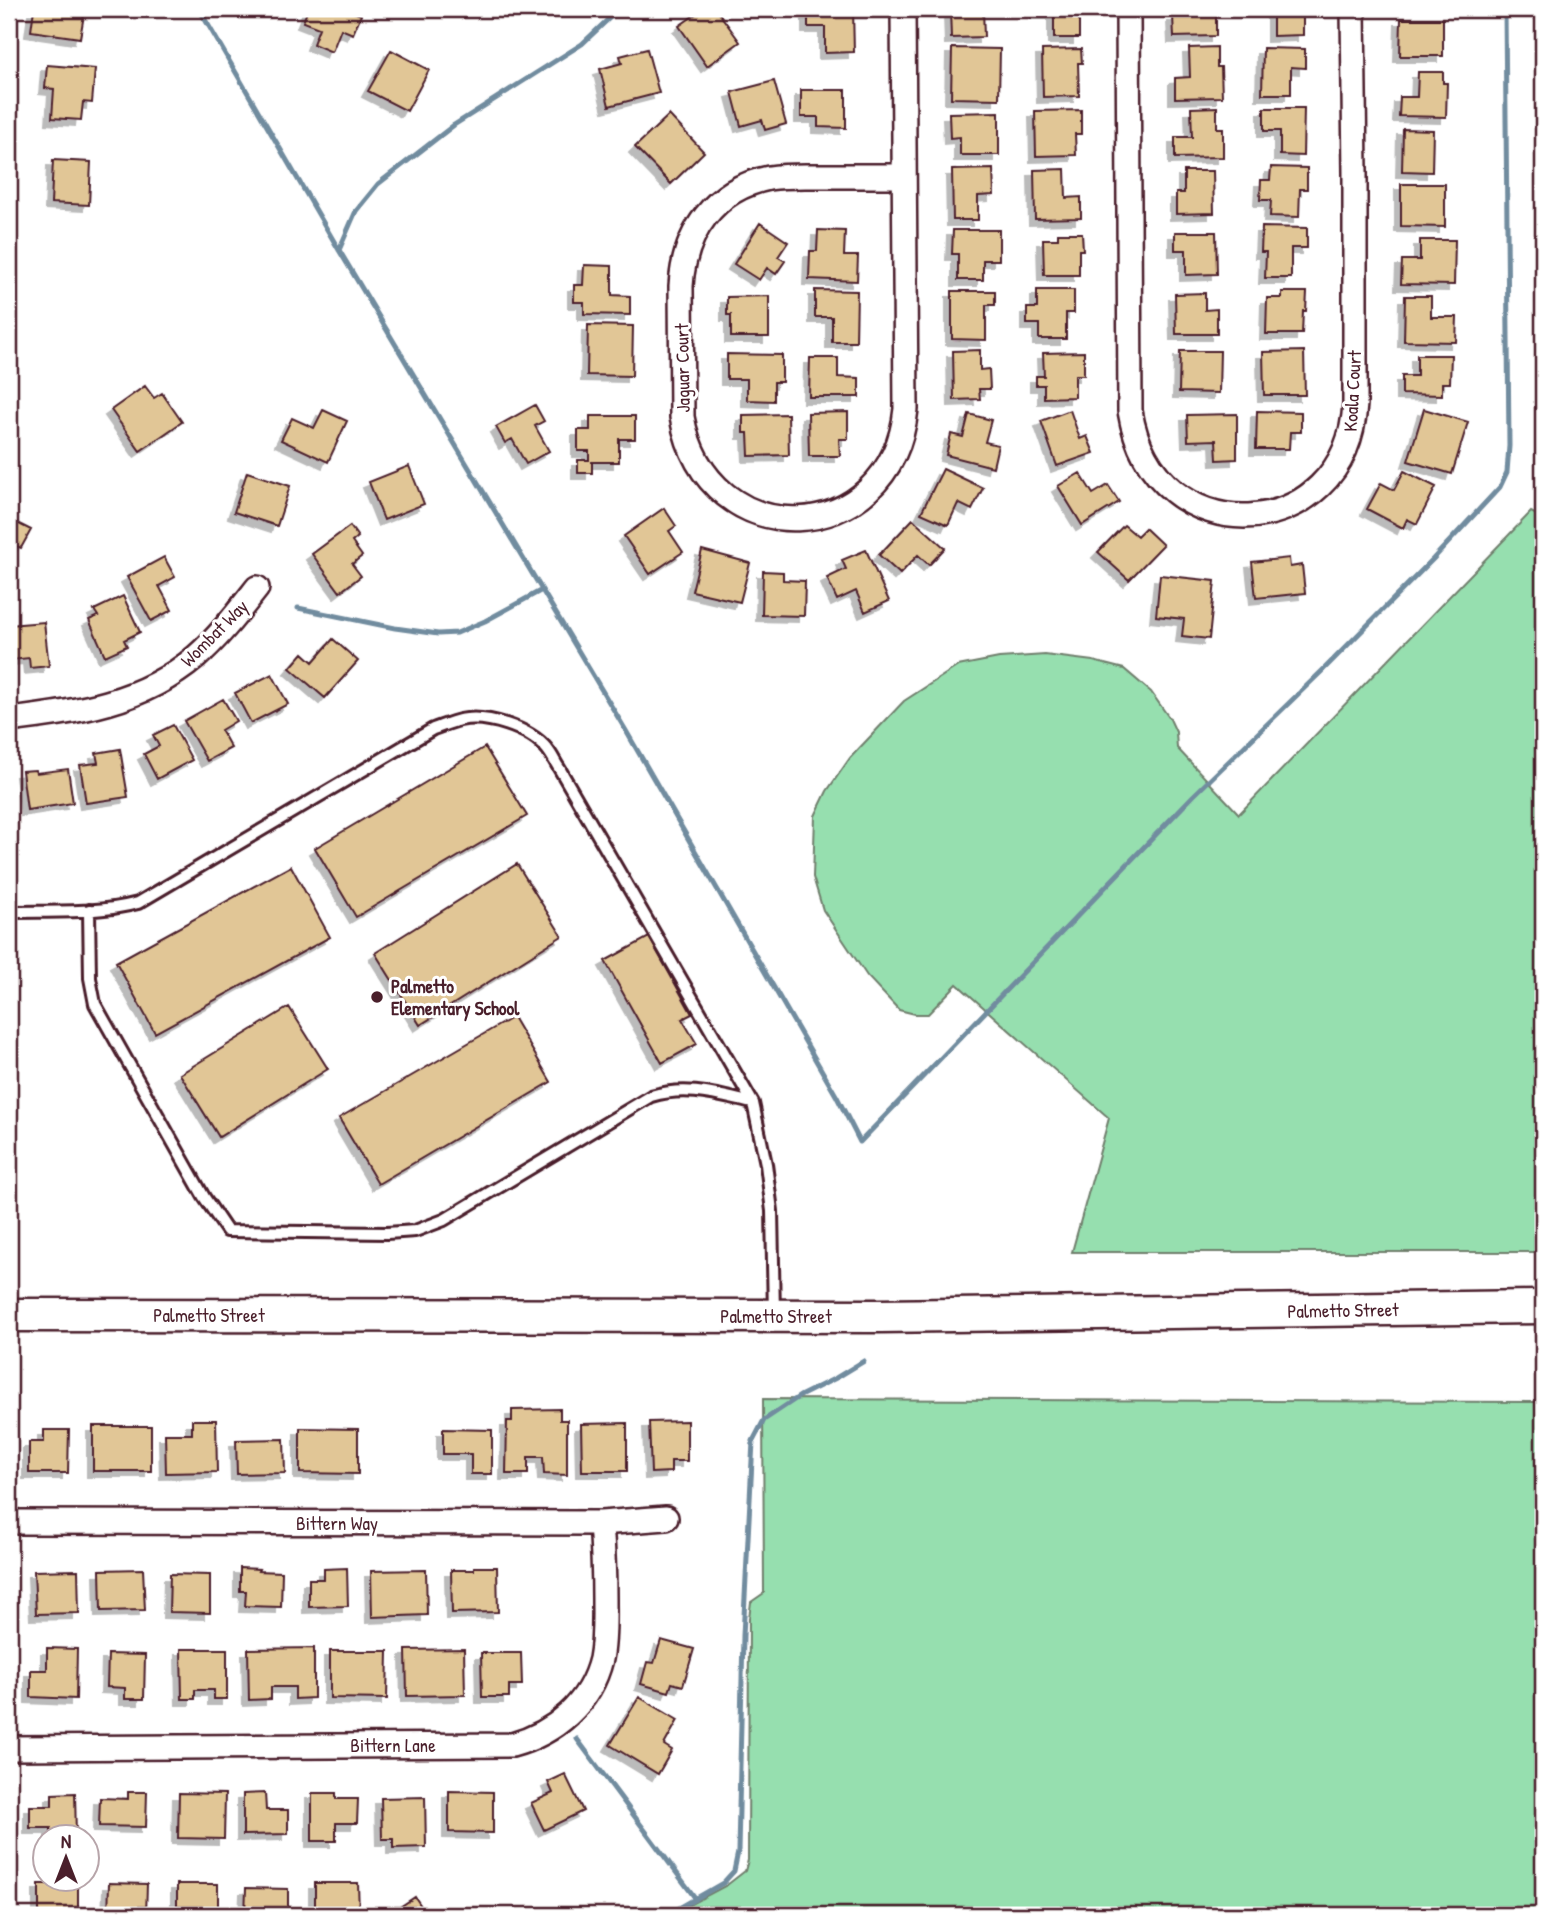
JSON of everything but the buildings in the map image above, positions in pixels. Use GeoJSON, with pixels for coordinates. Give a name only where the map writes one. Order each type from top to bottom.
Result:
{"type":"FeatureCollection","features":[{"type":"Feature","properties":{"kind":"main road","name":"Palmetto Street"},"geometry":{"type":"LineString","coordinates":[[9,1315],[880,1316],[1543,1307]]}},
{"type":"Feature","properties":{"kind":"street","name":"Jaguar Court"},"geometry":{"type":"LineString","coordinates":[[903,9],[906,409],[900,441],[894,456],[876,483],[851,503],[821,516],[787,519],[770,516],[737,503],[723,493],[699,467],[688,443],[682,417],[681,278],[691,237],[710,210],[737,190],[752,183],[785,177],[904,176]]}},
{"type":"Feature","properties":{"kind":"street","name":"Koala Court"},"geometry":{"type":"LineString","coordinates":[[1128,9],[1130,411],[1133,428],[1138,444],[1155,474],[1180,497],[1211,511],[1245,516],[1277,511],[1292,505],[1318,488],[1338,464],[1351,435],[1355,404],[1353,9]]}},
{"type":"Feature","properties":{"kind":"street","name":"Wombat Way"},"geometry":{"type":"LineString","coordinates":[[9,720],[71,713],[105,705],[137,693],[196,657],[228,624],[257,588]]}},
{"type":"Feature","properties":{"kind":"street","name":"Bittern Way"},"geometry":{"type":"LineString","coordinates":[[9,1522],[601,1523],[666,1518]]}},
{"type":"Feature","properties":{"kind":"street","name":"Bittern Lane"},"geometry":{"type":"LineString","coordinates":[[9,1748],[512,1745],[526,1741],[553,1728],[575,1709],[597,1671],[604,1631],[601,1523]]}},
{"type":"Feature","properties":{"kind":"lane"},"geometry":{"type":"LineString","coordinates":[[9,912],[118,908],[138,903],[433,729],[461,719],[495,721],[529,734],[547,748],[752,1103],[766,1164],[772,1211],[775,1316]]}},
{"type":"Feature","properties":{"kind":"lane"},"geometry":{"type":"LineString","coordinates":[[89,910],[90,978],[95,1004],[204,1197],[227,1231],[415,1231],[444,1220],[651,1096],[682,1090],[752,1103]]}},
{"type":"Feature","properties":{"kind":"green space"},"geometry":{"type":"Polygon","coordinates":[[[1531,512],[1543,518],[1543,1252],[1072,1252],[1109,1118],[957,984],[928,1014],[915,1014],[899,1010],[867,976],[823,910],[813,877],[815,816],[827,791],[850,758],[904,701],[958,666],[999,658],[1045,655],[1093,661],[1124,669],[1151,692],[1170,719],[1176,732],[1177,748],[1239,814],[1531,512]]]}},
{"type":"Feature","properties":{"kind":"green space"},"geometry":{"type":"Polygon","coordinates":[[[763,1399],[1543,1402],[1543,1915],[670,1915],[727,1885],[745,1871],[748,1860],[749,1618],[751,1602],[764,1593],[763,1399]]]}},
{"type":"Feature","properties":{"kind":"waterway"},"geometry":{"type":"LineString","coordinates":[[199,9],[339,250],[625,729],[837,1097],[860,1142],[1193,796],[1322,671],[1500,487],[1507,472],[1509,446],[1505,9]]}},
{"type":"Feature","properties":{"kind":"waterway"},"geometry":{"type":"LineString","coordinates":[[339,250],[356,211],[378,184],[454,125],[582,44],[619,9]]}},
{"type":"Feature","properties":{"kind":"waterway"},"geometry":{"type":"LineString","coordinates":[[298,608],[395,628],[438,634],[457,633],[542,590]]}},
{"type":"Feature","properties":{"kind":"waterway"},"geometry":{"type":"LineString","coordinates":[[667,1915],[723,1883],[734,1871],[738,1852],[743,1636],[753,1441],[764,1420],[800,1396],[864,1361]]}},
{"type":"Feature","properties":{"kind":"waterway"},"geometry":{"type":"LineString","coordinates":[[577,1739],[696,1899]]}},
{"type":"Feature","properties":{"kind":"place","name":"Palmetto Elementary School"},"geometry":{"type":"Point","coordinates":[377,997]}}]}
